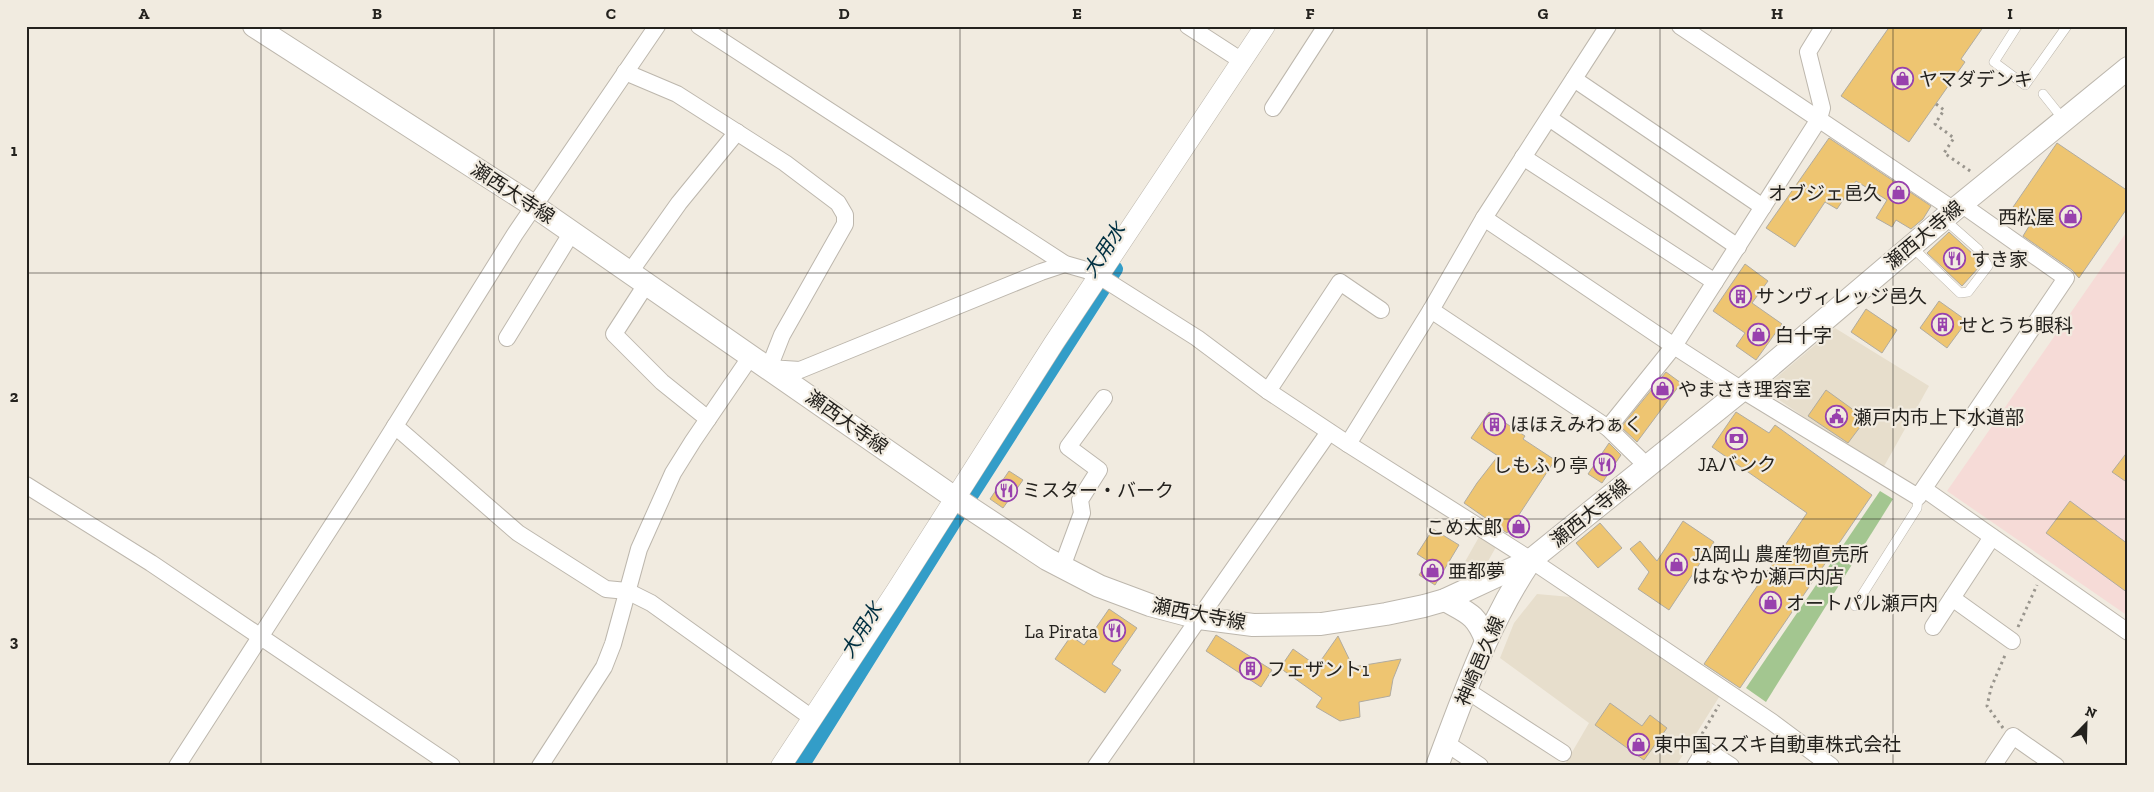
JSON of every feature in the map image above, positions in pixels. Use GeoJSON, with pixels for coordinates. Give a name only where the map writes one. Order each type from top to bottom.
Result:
{"type":"FeatureCollection","features":[{"type":"Feature","properties":{"kind":"main road","name":"瀬西大寺線"},"geometry":{"type":"LineString","coordinates":[[254,26],[534,206],[955,498],[1047,559],[1100,586],[1150,606],[1199,618],[1253,625],[1321,624],[1386,614],[1445,600],[1531,560],[1746,387],[1911,246],[2128,68]]}},
{"type":"Feature","properties":{"kind":"main road","name":"神崎邑久線"},"geometry":{"type":"LineString","coordinates":[[1438,766],[1486,640],[1507,598],[1531,560]]}},
{"type":"Feature","properties":{"kind":"main road"},"geometry":{"type":"LineString","coordinates":[[1483,582],[1494,583],[1503,587],[1507,598]]}},
{"type":"Feature","properties":{"kind":"main road"},"geometry":{"type":"LineString","coordinates":[[1445,600],[1468,613],[1478,622],[1486,640]]}},
{"type":"Feature","properties":{"kind":"street"},"geometry":{"type":"LineString","coordinates":[[176,766],[261,637],[515,234],[657,26]]}},
{"type":"Feature","properties":{"kind":"street"},"geometry":{"type":"LineString","coordinates":[[699,26],[1065,264],[1099,276],[1197,338],[1268,391],[1531,560],[1727,692],[1831,766]]}},
{"type":"Feature","properties":{"kind":"street"},"geometry":{"type":"LineString","coordinates":[[1188,26],[1242,61]]}},
{"type":"Feature","properties":{"kind":"street"},"geometry":{"type":"LineString","coordinates":[[780,766],[896,591],[1099,276],[1265,26]]}},
{"type":"Feature","properties":{"kind":"street"},"geometry":{"type":"LineString","coordinates":[[1273,108],[1326,26]]}},
{"type":"Feature","properties":{"kind":"street"},"geometry":{"type":"LineString","coordinates":[[1348,444],[1431,310],[1484,218],[1608,26]]}},
{"type":"Feature","properties":{"kind":"street"},"geometry":{"type":"LineString","coordinates":[[1680,26],[1953,211],[2066,278],[1921,493]]}},
{"type":"Feature","properties":{"kind":"street"},"geometry":{"type":"LineString","coordinates":[[1608,428],[1678,348],[1715,282],[1819,119],[1822,108],[1808,52],[1824,26]]}},
{"type":"Feature","properties":{"kind":"street"},"geometry":{"type":"LineString","coordinates":[[540,766],[604,667],[614,644],[639,549],[673,474],[708,419],[782,336],[845,224],[845,215],[838,203],[785,163],[677,94],[624,72]]}},
{"type":"Feature","properties":{"kind":"street"},"geometry":{"type":"LineString","coordinates":[[1574,79],[1763,207]]}},
{"type":"Feature","properties":{"kind":"street"},"geometry":{"type":"LineString","coordinates":[[1549,118],[1738,247]]}},
{"type":"Feature","properties":{"kind":"street"},"geometry":{"type":"LineString","coordinates":[[708,419],[662,382],[614,334],[638,278],[679,203],[738,132]]}},
{"type":"Feature","properties":{"kind":"street"},"geometry":{"type":"LineString","coordinates":[[1523,157],[1715,282]]}},
{"type":"Feature","properties":{"kind":"street"},"geometry":{"type":"LineString","coordinates":[[1484,218],[1678,348]]}},
{"type":"Feature","properties":{"kind":"street"},"geometry":{"type":"LineString","coordinates":[[508,338],[572,232]]}},
{"type":"Feature","properties":{"kind":"street"},"geometry":{"type":"LineString","coordinates":[[760,362],[800,370],[1065,264]]}},
{"type":"Feature","properties":{"kind":"street"},"geometry":{"type":"LineString","coordinates":[[1268,391],[1340,282],[1381,310]]}},
{"type":"Feature","properties":{"kind":"street"},"geometry":{"type":"LineString","coordinates":[[1431,310],[1608,428],[1648,466]]}},
{"type":"Feature","properties":{"kind":"street"},"geometry":{"type":"LineString","coordinates":[[1678,348],[1687,343],[1746,387],[1992,537],[2128,632]]}},
{"type":"Feature","properties":{"kind":"street"},"geometry":{"type":"LineString","coordinates":[[1062,567],[1082,512],[1080,500],[1099,470],[1068,447],[1104,398]]}},
{"type":"Feature","properties":{"kind":"street"},"geometry":{"type":"LineString","coordinates":[[395,426],[518,533],[606,589],[627,591],[651,603],[812,718]]}},
{"type":"Feature","properties":{"kind":"street"},"geometry":{"type":"LineString","coordinates":[[1096,766],[1330,432]]}},
{"type":"Feature","properties":{"kind":"street"},"geometry":{"type":"LineString","coordinates":[[26,485],[151,563],[452,766]]}},
{"type":"Feature","properties":{"kind":"street"},"geometry":{"type":"LineString","coordinates":[[1933,627],[1992,537]]}},
{"type":"Feature","properties":{"kind":"street"},"geometry":{"type":"LineString","coordinates":[[1952,598],[2012,641]]}},
{"type":"Feature","properties":{"kind":"street"},"geometry":{"type":"LineString","coordinates":[[1466,690],[1563,753]]}},
{"type":"Feature","properties":{"kind":"street"},"geometry":{"type":"LineString","coordinates":[[1993,766],[2013,736],[2056,766]]}},
{"type":"Feature","properties":{"kind":"street"},"geometry":{"type":"LineString","coordinates":[[1446,743],[1480,766]]}},
{"type":"Feature","properties":{"kind":"street"},"geometry":{"type":"LineString","coordinates":[[1695,766],[1705,749],[1731,766]]}},
{"type":"Feature","properties":{"kind":"lane"},"geometry":{"type":"LineString","coordinates":[[2017,26],[1994,62],[2025,84],[2067,26]]}},
{"type":"Feature","properties":{"kind":"lane"},"geometry":{"type":"LineString","coordinates":[[2044,94],[2064,120]]}},
{"type":"Feature","properties":{"kind":"lane"},"geometry":{"type":"LineString","coordinates":[[1911,246],[1960,293],[1968,292],[1988,266],[1953,211]]}},
{"type":"Feature","properties":{"kind":"lane"},"geometry":{"type":"LineString","coordinates":[[1855,606],[1918,508],[1921,493]]}},
{"type":"Feature","properties":{"kind":"path"},"geometry":{"type":"LineString","coordinates":[[1936,104],[1944,110],[1935,124],[1954,138],[1944,153],[1987,183]]}},
{"type":"Feature","properties":{"kind":"path"},"geometry":{"type":"LineString","coordinates":[[1697,741],[1727,692]]}},
{"type":"Feature","properties":{"kind":"shaded area"},"geometry":{"type":"Polygon","coordinates":[[[2128,230],[2128,616],[1947,491],[2128,230]]]}},
{"type":"Feature","properties":{"kind":"shaded area"},"geometry":{"type":"Polygon","coordinates":[[[1835,328],[1929,386],[1882,470],[1763,389],[1835,328]]]}},
{"type":"Feature","properties":{"kind":"shaded area"},"geometry":{"type":"Polygon","coordinates":[[[1479,537],[1496,547],[1487,563],[1462,567],[1479,537]]]}},
{"type":"Feature","properties":{"kind":"shaded area"},"geometry":{"type":"Polygon","coordinates":[[[1537,594],[1571,597],[1721,694],[1676,766],[1564,766],[1589,723],[1500,658],[1514,623],[1537,594]]]}},
{"type":"Feature","properties":{"kind":"green space"},"geometry":{"type":"Polygon","coordinates":[[[1880,491],[1893,499],[1766,702],[1746,688],[1880,491]]]}},
{"type":"Feature","properties":{"kind":"building","name":"ヤマダデンキ"},"geometry":{"type":"Polygon","coordinates":[[[1890,26],[1984,26],[1961,59],[1965,62],[1909,142],[1841,96],[1890,26]]]}},
{"type":"Feature","properties":{"kind":"building"},"geometry":{"type":"Polygon","coordinates":[[[1829,138],[1931,206],[1923,219],[1911,229],[1896,220],[1892,227],[1876,218],[1887,200],[1856,181],[1837,209],[1825,202],[1795,247],[1766,228],[1829,138]]]}},
{"type":"Feature","properties":{"kind":"building","name":"西松屋"},"geometry":{"type":"Polygon","coordinates":[[[2057,143],[2128,191],[2128,207],[2079,278],[2072,270],[2023,236],[2031,223],[2011,210],[2057,143]]]}},
{"type":"Feature","properties":{"kind":"building","name":"すき家"},"geometry":{"type":"Polygon","coordinates":[[[1949,232],[1974,255],[1980,266],[1962,286],[1927,253],[1949,232]]]}},
{"type":"Feature","properties":{"kind":"building"},"geometry":{"type":"Polygon","coordinates":[[[1745,264],[1768,281],[1752,303],[1782,324],[1756,360],[1736,346],[1745,333],[1713,311],[1745,264]]]}},
{"type":"Feature","properties":{"kind":"building","name":"せとうち眼科"},"geometry":{"type":"Polygon","coordinates":[[[1939,301],[1967,321],[1947,348],[1920,328],[1939,301]]]}},
{"type":"Feature","properties":{"kind":"building"},"geometry":{"type":"Polygon","coordinates":[[[1866,309],[1897,330],[1882,353],[1851,332],[1866,309]]]}},
{"type":"Feature","properties":{"kind":"building"},"geometry":{"type":"Polygon","coordinates":[[[1666,372],[1681,383],[1637,442],[1621,427],[1666,372]]]}},
{"type":"Feature","properties":{"kind":"building","name":"瀬戸内市上下水道部"},"geometry":{"type":"Polygon","coordinates":[[[1826,390],[1866,419],[1848,443],[1808,416],[1826,390]]]}},
{"type":"Feature","properties":{"kind":"building"},"geometry":{"type":"Polygon","coordinates":[[[1489,412],[1525,436],[1523,439],[1555,460],[1507,533],[1464,503],[1498,456],[1471,438],[1489,412]]]}},
{"type":"Feature","properties":{"kind":"building"},"geometry":{"type":"Polygon","coordinates":[[[1736,412],[1769,433],[1775,425],[1872,495],[1740,688],[1704,664],[1807,513],[1712,447],[1736,412]]]}},
{"type":"Feature","properties":{"kind":"building","name":"しもふり亭"},"geometry":{"type":"Polygon","coordinates":[[[1609,443],[1621,455],[1602,483],[1588,474],[1609,443]]]}},
{"type":"Feature","properties":{"kind":"building"},"geometry":{"type":"Polygon","coordinates":[[[2128,451],[2128,483],[2112,472],[2128,451]]]}},
{"type":"Feature","properties":{"kind":"building","name":"ミスター・バーク"},"geometry":{"type":"Polygon","coordinates":[[[1009,471],[1023,480],[1003,508],[990,499],[1009,471]]]}},
{"type":"Feature","properties":{"kind":"building"},"geometry":{"type":"Polygon","coordinates":[[[2070,501],[2128,544],[2128,593],[2046,533],[2070,501]]]}},
{"type":"Feature","properties":{"kind":"building","name":"JA岡山 農産物直売所 はなやか瀬戸内店"},"geometry":{"type":"Polygon","coordinates":[[[1683,521],[1714,542],[1669,610],[1638,589],[1649,572],[1630,549],[1640,541],[1657,561],[1683,521]]]}},
{"type":"Feature","properties":{"kind":"building"},"geometry":{"type":"Polygon","coordinates":[[[1600,523],[1622,548],[1598,568],[1576,543],[1600,523]]]}},
{"type":"Feature","properties":{"kind":"building"},"geometry":{"type":"Polygon","coordinates":[[[1433,529],[1459,545],[1435,585],[1419,575],[1428,561],[1417,554],[1433,529]]]}},
{"type":"Feature","properties":{"kind":"building"},"geometry":{"type":"Polygon","coordinates":[[[1109,609],[1137,628],[1112,664],[1121,670],[1105,693],[1055,659],[1071,636],[1084,645],[1109,609]]]}},
{"type":"Feature","properties":{"kind":"building"},"geometry":{"type":"Polygon","coordinates":[[[1216,635],[1272,670],[1261,687],[1206,651],[1216,635]]]}},
{"type":"Feature","properties":{"kind":"building"},"geometry":{"type":"Polygon","coordinates":[[[1338,636],[1353,667],[1401,659],[1393,679],[1390,696],[1359,702],[1360,717],[1340,721],[1316,707],[1322,698],[1280,668],[1293,649],[1317,666],[1338,636]]]}},
{"type":"Feature","properties":{"kind":"building","name":"東中国スズキ自動車株式会社"},"geometry":{"type":"Polygon","coordinates":[[[1610,703],[1642,726],[1650,715],[1667,728],[1644,760],[1595,725],[1610,703]]]}},
{"type":"Feature","properties":{"kind":"waterway","name":"大用水"},"geometry":{"type":"LineString","coordinates":[[970,496],[1115,269]]}},
{"type":"Feature","properties":{"kind":"waterway","name":"大用水"},"geometry":{"type":"LineString","coordinates":[[801,766],[957,516]]}},
{"type":"Feature","properties":{"kind":"place","name":"ヤマダデンキ"},"geometry":{"type":"Point","coordinates":[1903,79]}},
{"type":"Feature","properties":{"kind":"place","name":"オブジェ邑久"},"geometry":{"type":"Point","coordinates":[1898,193]}},
{"type":"Feature","properties":{"kind":"place","name":"西松屋"},"geometry":{"type":"Point","coordinates":[2071,217]}},
{"type":"Feature","properties":{"kind":"place","name":"すき家"},"geometry":{"type":"Point","coordinates":[1955,259]}},
{"type":"Feature","properties":{"kind":"place","name":"サンヴィレッジ邑久"},"geometry":{"type":"Point","coordinates":[1740,296]}},
{"type":"Feature","properties":{"kind":"place","name":"せとうち眼科"},"geometry":{"type":"Point","coordinates":[1943,325]}},
{"type":"Feature","properties":{"kind":"place","name":"白十字"},"geometry":{"type":"Point","coordinates":[1759,335]}},
{"type":"Feature","properties":{"kind":"place","name":"やまさき理容室"},"geometry":{"type":"Point","coordinates":[1662,389]}},
{"type":"Feature","properties":{"kind":"place","name":"瀬戸内市上下水道部"},"geometry":{"type":"Point","coordinates":[1837,417]}},
{"type":"Feature","properties":{"kind":"place","name":"ほほえみわぁく"},"geometry":{"type":"Point","coordinates":[1494,424]}},
{"type":"Feature","properties":{"kind":"place","name":"JAバンク"},"geometry":{"type":"Point","coordinates":[1737,438]}},
{"type":"Feature","properties":{"kind":"place","name":"しもふり亭"},"geometry":{"type":"Point","coordinates":[1604,465]}},
{"type":"Feature","properties":{"kind":"place","name":"ミスター・バーク"},"geometry":{"type":"Point","coordinates":[1006,490]}},
{"type":"Feature","properties":{"kind":"place","name":"こめ太郎"},"geometry":{"type":"Point","coordinates":[1518,527]}},
{"type":"Feature","properties":{"kind":"place","name":"JA岡山 農産物直売所 はなやか瀬戸内店"},"geometry":{"type":"Point","coordinates":[1676,565]}},
{"type":"Feature","properties":{"kind":"place","name":"亜都夢"},"geometry":{"type":"Point","coordinates":[1432,571]}},
{"type":"Feature","properties":{"kind":"place","name":"オートパル瀬戸内"},"geometry":{"type":"Point","coordinates":[1770,603]}},
{"type":"Feature","properties":{"kind":"place","name":"La Pirata"},"geometry":{"type":"Point","coordinates":[1114,631]}},
{"type":"Feature","properties":{"kind":"place","name":"フェザント1"},"geometry":{"type":"Point","coordinates":[1251,669]}},
{"type":"Feature","properties":{"kind":"place","name":"東中国スズキ自動車株式会社"},"geometry":{"type":"Point","coordinates":[1638,744]}}]}
